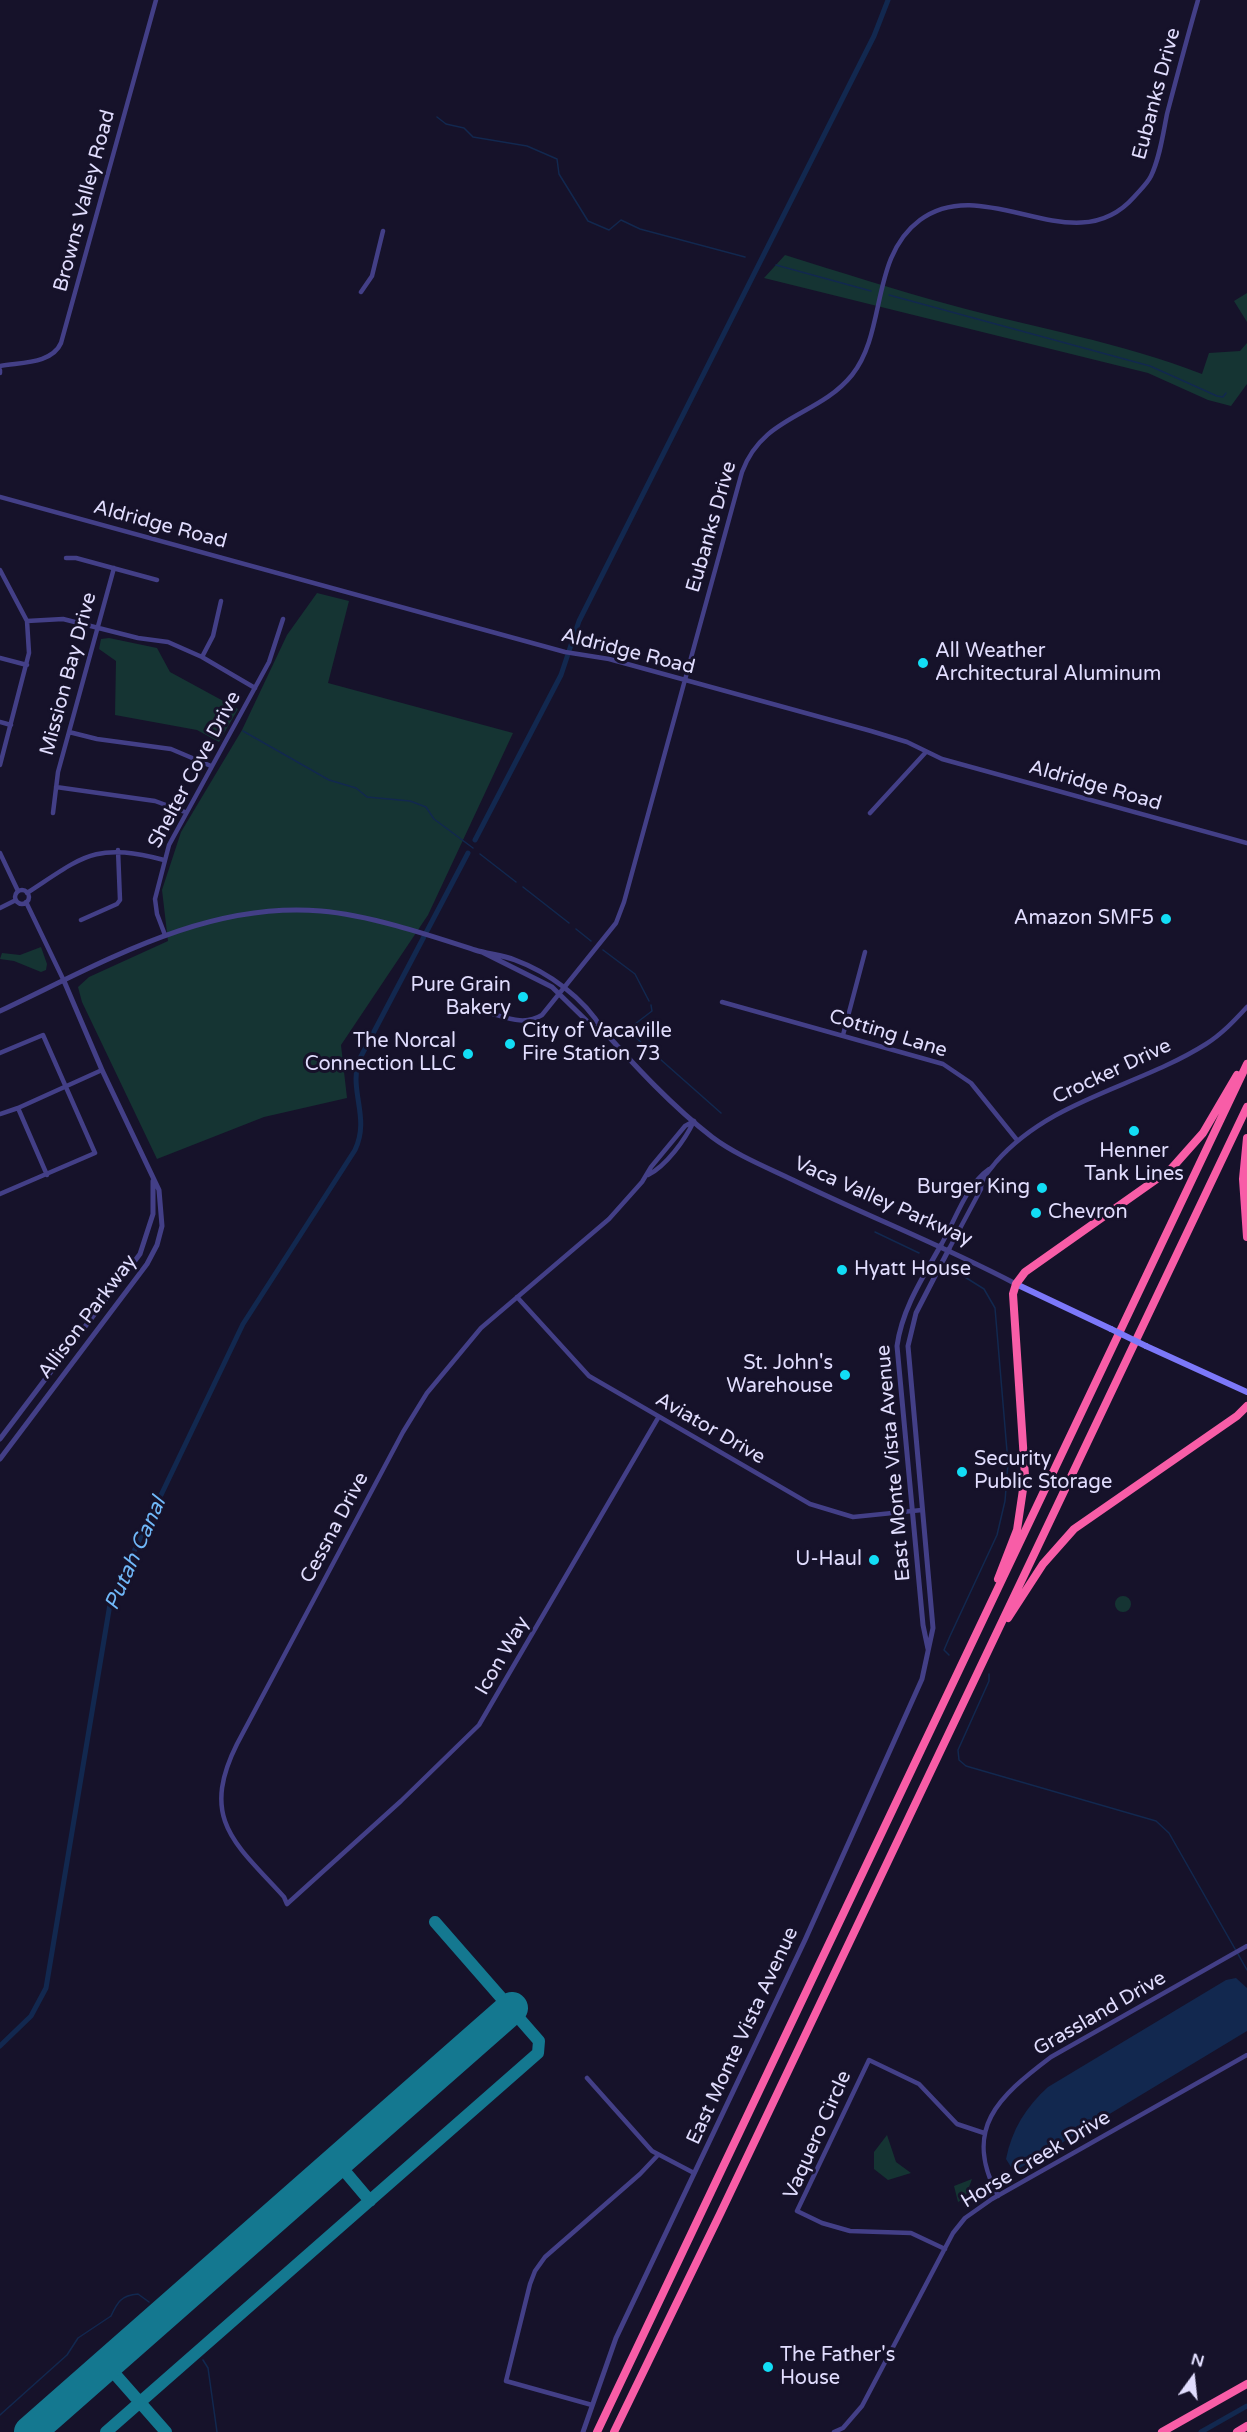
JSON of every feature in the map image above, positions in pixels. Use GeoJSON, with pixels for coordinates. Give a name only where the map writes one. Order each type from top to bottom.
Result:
{"type":"FeatureCollection","features":[{"type":"Feature","properties":{"kind":"highway"},"geometry":{"type":"LineString","coordinates":[[970,1647],[1011,1545],[1024,1493],[1025,1458],[1012,1294],[1016,1284],[1025,1272],[1171,1169],[1203,1133],[1247,1064]]}},
{"type":"Feature","properties":{"kind":"highway"},"geometry":{"type":"LineString","coordinates":[[597,2432],[1247,1064]]}},
{"type":"Feature","properties":{"kind":"highway"},"geometry":{"type":"LineString","coordinates":[[614,2432],[1247,1107]]}},
{"type":"Feature","properties":{"kind":"highway"},"geometry":{"type":"LineString","coordinates":[[1247,1138],[1243,1179],[1247,1237]]}},
{"type":"Feature","properties":{"kind":"highway"},"geometry":{"type":"LineString","coordinates":[[991,1645],[1043,1564],[1074,1529],[1237,1416],[1247,1406]]}},
{"type":"Feature","properties":{"kind":"highway"},"geometry":{"type":"LineString","coordinates":[[1162,2432],[1247,2384]]}},
{"type":"Feature","properties":{"kind":"highway"},"geometry":{"type":"LineString","coordinates":[[1237,2432],[1247,2426]]}},
{"type":"Feature","properties":{"kind":"main road","name":"Vaca Valley Parkway"},"geometry":{"type":"LineString","coordinates":[[1016,1284],[1247,1392]]}},
{"type":"Feature","properties":{"kind":"street","name":"Browns Valley Road"},"geometry":{"type":"LineString","coordinates":[[0,370],[46,358],[54,354],[62,342],[156,0]]}},
{"type":"Feature","properties":{"kind":"street","name":"Eubanks Drive"},"geometry":{"type":"LineString","coordinates":[[493,1014],[518,1020],[535,1019],[548,1010],[616,923],[624,902],[746,461],[770,430],[834,393],[854,372],[864,354],[891,259],[903,237],[932,212],[955,204],[974,203],[1070,223],[1090,222],[1121,210],[1152,174],[1198,0]]}},
{"type":"Feature","properties":{"kind":"street"},"geometry":{"type":"LineString","coordinates":[[361,292],[372,276],[383,231]]}},
{"type":"Feature","properties":{"kind":"street","name":"Aldridge Road"},"geometry":{"type":"LineString","coordinates":[[0,497],[572,654],[609,659],[893,737],[942,759],[1247,843]]}},
{"type":"Feature","properties":{"kind":"street"},"geometry":{"type":"LineString","coordinates":[[66,558],[76,558],[157,580]]}},
{"type":"Feature","properties":{"kind":"street","name":"Mission Bay Drive"},"geometry":{"type":"LineString","coordinates":[[53,813],[56,787],[69,732],[114,568]]}},
{"type":"Feature","properties":{"kind":"street"},"geometry":{"type":"LineString","coordinates":[[0,765],[27,665],[27,621],[1,574]]}},
{"type":"Feature","properties":{"kind":"street"},"geometry":{"type":"LineString","coordinates":[[202,657],[213,636],[221,601]]}},
{"type":"Feature","properties":{"kind":"street"},"geometry":{"type":"LineString","coordinates":[[27,621],[63,619],[138,638],[168,642],[202,657],[255,688]]}},
{"type":"Feature","properties":{"kind":"street","name":"Shelter Cove Drive"},"geometry":{"type":"LineString","coordinates":[[165,935],[157,914],[155,899],[164,860],[185,812],[273,653],[283,619]]}},
{"type":"Feature","properties":{"kind":"street"},"geometry":{"type":"LineString","coordinates":[[0,658],[27,665]]}},
{"type":"Feature","properties":{"kind":"street"},"geometry":{"type":"LineString","coordinates":[[0,722],[11,725]]}},
{"type":"Feature","properties":{"kind":"street"},"geometry":{"type":"LineString","coordinates":[[69,732],[97,739],[171,749],[211,766]]}},
{"type":"Feature","properties":{"kind":"street"},"geometry":{"type":"LineString","coordinates":[[870,813],[926,752]]}},
{"type":"Feature","properties":{"kind":"street"},"geometry":{"type":"LineString","coordinates":[[56,787],[155,801],[185,812]]}},
{"type":"Feature","properties":{"kind":"street"},"geometry":{"type":"LineString","coordinates":[[27,893],[82,857],[118,850],[164,860]]}},
{"type":"Feature","properties":{"kind":"street"},"geometry":{"type":"LineString","coordinates":[[81,920],[120,900],[118,850]]}},
{"type":"Feature","properties":{"kind":"street"},"geometry":{"type":"LineString","coordinates":[[0,853],[18,891],[16,900]]}},
{"type":"Feature","properties":{"kind":"street"},"geometry":{"type":"LineString","coordinates":[[18,891],[24,890],[27,893]]}},
{"type":"Feature","properties":{"kind":"street"},"geometry":{"type":"LineString","coordinates":[[27,893],[26,902],[64,981]]}},
{"type":"Feature","properties":{"kind":"street"},"geometry":{"type":"LineString","coordinates":[[16,900],[20,903],[26,902]]}},
{"type":"Feature","properties":{"kind":"street"},"geometry":{"type":"LineString","coordinates":[[0,908],[16,900]]}},
{"type":"Feature","properties":{"kind":"street","name":"Vaca Valley Parkway"},"geometry":{"type":"LineString","coordinates":[[0,1011],[165,935],[231,915],[282,910],[345,915],[431,937],[482,952],[562,991],[593,1027],[602,1029],[693,1121],[735,1151],[811,1189],[941,1245],[1016,1284]]}},
{"type":"Feature","properties":{"kind":"street"},"geometry":{"type":"LineString","coordinates":[[843,1035],[865,952]]}},
{"type":"Feature","properties":{"kind":"street","name":"Allison Parkway"},"geometry":{"type":"LineString","coordinates":[[0,1460],[147,1264],[160,1236],[163,1219],[159,1190],[102,1070],[64,981]]}},
{"type":"Feature","properties":{"kind":"street","name":"Cotting Lane"},"geometry":{"type":"LineString","coordinates":[[722,1002],[933,1060],[956,1071],[971,1083],[1017,1140]]}},
{"type":"Feature","properties":{"kind":"street","name":"Crocker Drive"},"geometry":{"type":"LineString","coordinates":[[941,1245],[981,1175],[991,1168],[1017,1140],[1063,1110],[1143,1076],[1208,1043],[1247,1007]]}},
{"type":"Feature","properties":{"kind":"street"},"geometry":{"type":"LineString","coordinates":[[0,1053],[43,1035],[95,1152],[0,1194]]}},
{"type":"Feature","properties":{"kind":"street"},"geometry":{"type":"LineString","coordinates":[[0,1114],[102,1070]]}},
{"type":"Feature","properties":{"kind":"street"},"geometry":{"type":"LineString","coordinates":[[18,1108],[47,1174]]}},
{"type":"Feature","properties":{"kind":"street","name":"Cessna Drive"},"geometry":{"type":"LineString","coordinates":[[324,1870],[287,1904],[284,1896],[240,1850],[230,1835],[221,1801],[226,1768],[419,1405],[481,1328],[599,1228],[648,1175],[656,1171],[690,1130],[693,1121]]}},
{"type":"Feature","properties":{"kind":"street","name":"Crocker Drive"},"geometry":{"type":"LineString","coordinates":[[949,1249],[991,1168]]}},
{"type":"Feature","properties":{"kind":"street","name":"Allison Parkway"},"geometry":{"type":"LineString","coordinates":[[0,1439],[140,1254],[153,1214],[153,1180]]}},
{"type":"Feature","properties":{"kind":"street","name":"East Monte Vista Avenue"},"geometry":{"type":"LineString","coordinates":[[928,1652],[897,1346],[902,1323],[941,1245]]}},
{"type":"Feature","properties":{"kind":"street","name":"East Monte Vista Avenue"},"geometry":{"type":"LineString","coordinates":[[583,2432],[616,2338],[819,1910],[922,1679],[933,1628],[909,1382],[908,1346],[916,1313],[949,1249]]}},
{"type":"Feature","properties":{"kind":"street","name":"Aviator Drive"},"geometry":{"type":"LineString","coordinates":[[517,1297],[589,1376],[658,1418],[822,1510],[853,1517],[921,1509]]}},
{"type":"Feature","properties":{"kind":"street"},"geometry":{"type":"LineString","coordinates":[[902,1323],[907,1329],[904,1360],[909,1382]]}},
{"type":"Feature","properties":{"kind":"street","name":"Icon Way"},"geometry":{"type":"LineString","coordinates":[[324,1870],[479,1725],[658,1418]]}},
{"type":"Feature","properties":{"kind":"street","name":"Grassland Drive"},"geometry":{"type":"LineString","coordinates":[[999,2196],[986,2172],[982,2150],[984,2133],[995,2110],[1030,2073],[1051,2057],[1247,1946]]}},
{"type":"Feature","properties":{"kind":"street","name":"Horse Creek Drive"},"geometry":{"type":"LineString","coordinates":[[834,2432],[843,2428],[862,2406],[945,2249],[965,2218],[999,2196],[1247,2055]]}},
{"type":"Feature","properties":{"kind":"street","name":"Vaquero Circle"},"geometry":{"type":"LineString","coordinates":[[945,2249],[911,2233],[843,2229],[797,2211],[869,2060],[919,2084],[957,2124],[984,2133]]}},
{"type":"Feature","properties":{"kind":"street"},"geometry":{"type":"LineString","coordinates":[[587,2078],[657,2155],[694,2173]]}},
{"type":"Feature","properties":{"kind":"street"},"geometry":{"type":"LineString","coordinates":[[592,2405],[506,2381],[512,2347],[535,2271],[545,2257],[640,2174],[657,2155]]}},
{"type":"Feature","properties":{"kind":"green space"},"geometry":{"type":"Polygon","coordinates":[[[785,255],[930,299],[1140,353],[1202,374],[1209,353],[1240,351],[1247,343],[1247,384],[1231,406],[1208,400],[1148,373],[764,278],[785,255]]]}},
{"type":"Feature","properties":{"kind":"green space"},"geometry":{"type":"Polygon","coordinates":[[[1247,293],[1247,322],[1234,301],[1247,293]]]}},
{"type":"Feature","properties":{"kind":"green space"},"geometry":{"type":"Polygon","coordinates":[[[317,593],[349,601],[328,683],[513,733],[428,915],[341,1045],[347,1098],[264,1117],[157,1159],[82,1002],[78,987],[89,977],[168,941],[162,890],[181,832],[242,730],[287,635],[317,593]]]}},
{"type":"Feature","properties":{"kind":"green space"},"geometry":{"type":"Polygon","coordinates":[[[109,638],[157,648],[170,672],[238,709],[219,742],[197,730],[115,715],[116,661],[99,649],[101,639],[109,638]]]}},
{"type":"Feature","properties":{"kind":"green space"},"geometry":{"type":"Polygon","coordinates":[[[41,947],[47,964],[46,970],[41,972],[14,961],[0,959],[2,953],[20,955],[41,947]]]}},
{"type":"Feature","properties":{"kind":"green space"},"geometry":{"type":"Polygon","coordinates":[[[1123,1596],[1131,1604],[1123,1612],[1115,1604],[1123,1596]]]}},
{"type":"Feature","properties":{"kind":"green space"},"geometry":{"type":"Polygon","coordinates":[[[887,2135],[896,2162],[911,2173],[888,2180],[874,2169],[874,2152],[887,2135]]]}},
{"type":"Feature","properties":{"kind":"green space"},"geometry":{"type":"Polygon","coordinates":[[[972,2179],[965,2198],[958,2202],[954,2186],[972,2179]]]}},
{"type":"Feature","properties":{"kind":"water"},"geometry":{"type":"Polygon","coordinates":[[[1236,1978],[1247,1988],[1247,2031],[1020,2168],[1011,2167],[1006,2159],[1016,2128],[1033,2102],[1048,2087],[1226,1980],[1236,1978]]]}},
{"type":"Feature","properties":{"kind":"waterway"},"geometry":{"type":"LineString","coordinates":[[475,840],[561,675],[579,621],[874,36],[888,0]]}},
{"type":"Feature","properties":{"kind":"waterway"},"geometry":{"type":"LineString","coordinates":[[437,117],[446,124],[464,128],[473,137],[527,146],[557,159],[559,174],[588,221],[609,230],[621,220],[640,229],[745,257]]}},
{"type":"Feature","properties":{"kind":"waterway"},"geometry":{"type":"LineString","coordinates":[[776,265],[871,291]]}},
{"type":"Feature","properties":{"kind":"waterway"},"geometry":{"type":"LineString","coordinates":[[889,295],[1150,366],[1217,396],[1223,397],[1226,393]]}},
{"type":"Feature","properties":{"kind":"waterway"},"geometry":{"type":"LineString","coordinates":[[243,731],[329,780],[356,788],[367,797],[410,801],[426,807],[434,819],[473,848]]}},
{"type":"Feature","properties":{"kind":"waterway","name":"Putah Canal"},"geometry":{"type":"LineString","coordinates":[[0,2046],[31,2016],[46,1988],[110,1604],[115,1591],[243,1324],[355,1150],[361,1127],[356,1085],[358,1062],[468,853]]}},
{"type":"Feature","properties":{"kind":"waterway"},"geometry":{"type":"LineString","coordinates":[[480,854],[516,882]]}},
{"type":"Feature","properties":{"kind":"waterway"},"geometry":{"type":"LineString","coordinates":[[523,887],[569,923]]}},
{"type":"Feature","properties":{"kind":"waterway"},"geometry":{"type":"LineString","coordinates":[[576,929],[591,941]]}},
{"type":"Feature","properties":{"kind":"waterway"},"geometry":{"type":"LineString","coordinates":[[603,950],[635,974],[649,1001]]}},
{"type":"Feature","properties":{"kind":"waterway"},"geometry":{"type":"LineString","coordinates":[[651,1005],[652,1011],[635,1024],[632,1031],[634,1036],[721,1113]]}},
{"type":"Feature","properties":{"kind":"waterway"},"geometry":{"type":"LineString","coordinates":[[875,1232],[919,1253]]}},
{"type":"Feature","properties":{"kind":"waterway"},"geometry":{"type":"LineString","coordinates":[[949,1655],[944,1650],[997,1535],[1005,1501],[1008,1463],[995,1308],[984,1289],[952,1269]]}},
{"type":"Feature","properties":{"kind":"waterway"},"geometry":{"type":"LineString","coordinates":[[989,1674],[989,1681],[958,1750],[959,1760],[966,1766],[1156,1821],[1169,1833],[1247,1970]]}},
{"type":"Feature","properties":{"kind":"waterway"},"geometry":{"type":"LineString","coordinates":[[0,2415],[67,2355],[78,2338],[111,2316],[124,2298],[138,2294],[149,2302]]}},
{"type":"Feature","properties":{"kind":"waterway"},"geometry":{"type":"LineString","coordinates":[[203,2360],[208,2368],[217,2432]]}},
{"type":"Feature","properties":{"kind":"waterway"},"geometry":{"type":"LineString","coordinates":[[1201,2432],[1247,2406]]}},
{"type":"Feature","properties":{"kind":"taxiway"},"geometry":{"type":"LineString","coordinates":[[106,2432],[538,2053],[539,2041],[435,1922]]}},
{"type":"Feature","properties":{"kind":"taxiway"},"geometry":{"type":"LineString","coordinates":[[337,2162],[370,2201]]}},
{"type":"Feature","properties":{"kind":"taxiway"},"geometry":{"type":"LineString","coordinates":[[107,2365],[166,2432]]}},
{"type":"Feature","properties":{"kind":"runway"},"geometry":{"type":"LineString","coordinates":[[30,2432],[512,2008]]}},
{"type":"Feature","properties":{"kind":"place","name":"All Weather Architectural Aluminum"},"geometry":{"type":"Point","coordinates":[923,663]}},
{"type":"Feature","properties":{"kind":"place","name":"Amazon SMF5"},"geometry":{"type":"Point","coordinates":[1166,919]}},
{"type":"Feature","properties":{"kind":"place","name":"Pure Grain Bakery"},"geometry":{"type":"Point","coordinates":[523,997]}},
{"type":"Feature","properties":{"kind":"place","name":"City of Vacaville Fire Station 73"},"geometry":{"type":"Point","coordinates":[510,1044]}},
{"type":"Feature","properties":{"kind":"place","name":"The Norcal Connection LLC"},"geometry":{"type":"Point","coordinates":[468,1054]}},
{"type":"Feature","properties":{"kind":"place","name":"Henner Tank Lines"},"geometry":{"type":"Point","coordinates":[1134,1131]}},
{"type":"Feature","properties":{"kind":"place","name":"Burger King"},"geometry":{"type":"Point","coordinates":[1042,1188]}},
{"type":"Feature","properties":{"kind":"place","name":"Chevron"},"geometry":{"type":"Point","coordinates":[1036,1213]}},
{"type":"Feature","properties":{"kind":"place","name":"Hyatt House"},"geometry":{"type":"Point","coordinates":[842,1270]}},
{"type":"Feature","properties":{"kind":"place","name":"St. John's Warehouse"},"geometry":{"type":"Point","coordinates":[845,1375]}},
{"type":"Feature","properties":{"kind":"place","name":"Security Public Storage"},"geometry":{"type":"Point","coordinates":[962,1472]}},
{"type":"Feature","properties":{"kind":"place","name":"U-Haul"},"geometry":{"type":"Point","coordinates":[874,1560]}},
{"type":"Feature","properties":{"kind":"place","name":"The Father's House"},"geometry":{"type":"Point","coordinates":[768,2367]}}]}
